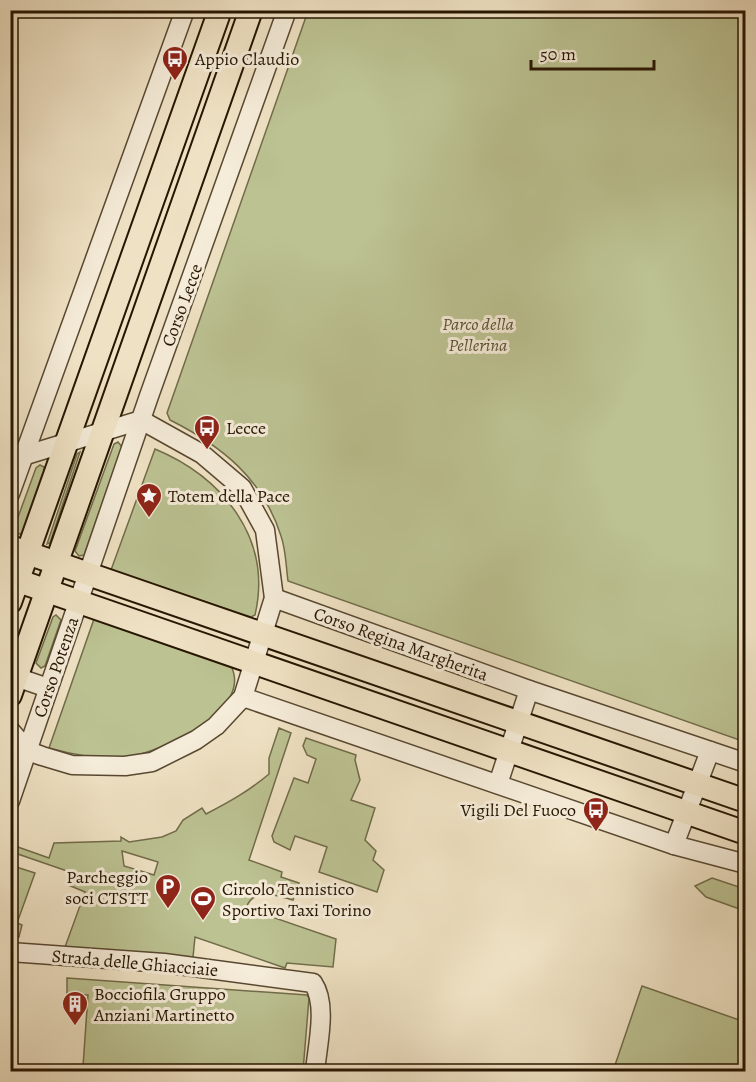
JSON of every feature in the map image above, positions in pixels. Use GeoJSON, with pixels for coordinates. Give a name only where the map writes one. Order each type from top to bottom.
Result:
{"type":"FeatureCollection","features":[{"type":"Feature","properties":{"kind":"main road"},"geometry":{"type":"LineString","coordinates":[[10,602],[19,550],[67,442],[220,10]]}},
{"type":"Feature","properties":{"kind":"main road","name":"Corso Lecce"},"geometry":{"type":"LineString","coordinates":[[47,591],[251,10]]}},
{"type":"Feature","properties":{"kind":"main road","name":"Corso Regina Margherita"},"geometry":{"type":"LineString","coordinates":[[19,550],[746,801]]}},
{"type":"Feature","properties":{"kind":"main road"},"geometry":{"type":"LineString","coordinates":[[14,579],[746,833]]}},
{"type":"Feature","properties":{"kind":"main road","name":"Corso Potenza"},"geometry":{"type":"LineString","coordinates":[[13,683],[47,591]]}},
{"type":"Feature","properties":{"kind":"street"},"geometry":{"type":"LineString","coordinates":[[10,494],[17,457],[185,10]]}},
{"type":"Feature","properties":{"kind":"street","name":"Corso Lecce"},"geometry":{"type":"LineString","coordinates":[[79,601],[287,10]]}},
{"type":"Feature","properties":{"kind":"street"},"geometry":{"type":"LineString","coordinates":[[10,729],[28,751],[72,765],[101,768],[152,762],[196,740],[216,726],[243,697],[274,598],[265,530],[242,488],[202,454],[141,420],[17,457]]}},
{"type":"Feature","properties":{"kind":"street","name":"Corso Regina Margherita"},"geometry":{"type":"LineString","coordinates":[[274,598],[529,690],[746,763]]}},
{"type":"Feature","properties":{"kind":"street","name":"Corso Potenza"},"geometry":{"type":"LineString","coordinates":[[10,801],[79,601]]}},
{"type":"Feature","properties":{"kind":"street"},"geometry":{"type":"LineString","coordinates":[[13,683],[48,688]]}},
{"type":"Feature","properties":{"kind":"street"},"geometry":{"type":"LineString","coordinates":[[498,784],[529,690]]}},
{"type":"Feature","properties":{"kind":"street"},"geometry":{"type":"LineString","coordinates":[[243,697],[675,845],[746,864]]}},
{"type":"Feature","properties":{"kind":"street"},"geometry":{"type":"LineString","coordinates":[[675,845],[710,751]]}},
{"type":"Feature","properties":{"kind":"street","name":"Strada delle Ghiacciaie"},"geometry":{"type":"LineString","coordinates":[[10,952],[164,963],[313,983],[318,991],[320,1020],[315,1071]]}},
{"type":"Feature","properties":{"kind":"green space","name":"Parco della Pellerina"},"geometry":{"type":"Polygon","coordinates":[[[308,11],[745,11],[745,742],[288,581],[281,536],[263,497],[252,481],[238,466],[207,441],[170,420],[167,413],[308,11]]]}},
{"type":"Feature","properties":{"kind":"green space"},"geometry":{"type":"Polygon","coordinates":[[[118,442],[122,447],[84,555],[79,556],[75,551],[114,444],[118,442]]]}},
{"type":"Feature","properties":{"kind":"green space"},"geometry":{"type":"Polygon","coordinates":[[[155,449],[201,476],[221,494],[237,514],[249,536],[256,561],[259,587],[255,615],[251,617],[111,570],[155,449]]]}},
{"type":"Feature","properties":{"kind":"green space"},"geometry":{"type":"Polygon","coordinates":[[[80,452],[50,543],[47,544],[77,454],[80,452]]]}},
{"type":"Feature","properties":{"kind":"green space"},"geometry":{"type":"Polygon","coordinates":[[[40,465],[44,467],[44,471],[23,533],[15,533],[14,528],[36,468],[40,465]]]}},
{"type":"Feature","properties":{"kind":"green space"},"geometry":{"type":"Polygon","coordinates":[[[56,615],[61,620],[45,666],[41,668],[36,663],[53,617],[56,615]]]}},
{"type":"Feature","properties":{"kind":"green space"},"geometry":{"type":"Polygon","coordinates":[[[94,619],[231,666],[234,683],[229,699],[217,714],[200,727],[141,754],[116,758],[96,757],[49,748],[94,619]]]}},
{"type":"Feature","properties":{"kind":"green space"},"geometry":{"type":"Polygon","coordinates":[[[279,728],[291,733],[249,860],[282,872],[281,877],[299,883],[293,900],[274,895],[260,895],[250,901],[246,908],[336,939],[333,967],[287,963],[285,968],[195,937],[193,957],[65,947],[85,892],[66,884],[70,872],[12,852],[15,846],[49,858],[54,843],[121,841],[121,837],[129,842],[162,837],[176,831],[183,820],[202,808],[206,814],[254,786],[269,774],[269,758],[279,728]],[[122,851],[124,866],[154,875],[158,862],[122,851]]]}},
{"type":"Feature","properties":{"kind":"green space"},"geometry":{"type":"Polygon","coordinates":[[[306,738],[356,755],[360,780],[351,800],[375,808],[365,840],[376,851],[373,860],[384,870],[377,892],[319,872],[327,847],[295,836],[290,850],[274,842],[272,836],[294,778],[308,783],[316,759],[307,755],[303,746],[306,738]]]}},
{"type":"Feature","properties":{"kind":"green space"},"geometry":{"type":"Polygon","coordinates":[[[10,865],[35,873],[17,923],[22,925],[19,937],[11,936],[10,865]]]}},
{"type":"Feature","properties":{"kind":"green space"},"geometry":{"type":"Polygon","coordinates":[[[712,878],[745,889],[745,911],[706,897],[695,886],[712,878]]]}},
{"type":"Feature","properties":{"kind":"green space"},"geometry":{"type":"Polygon","coordinates":[[[67,978],[307,995],[309,998],[303,1071],[148,1072],[83,1066],[88,995],[67,994],[67,978]]]}},
{"type":"Feature","properties":{"kind":"green space"},"geometry":{"type":"Polygon","coordinates":[[[642,986],[745,1022],[745,1071],[613,1071],[642,986]]]}},
{"type":"Feature","properties":{"kind":"place","name":"Appio Claudio"},"geometry":{"type":"Point","coordinates":[175,82]}},
{"type":"Feature","properties":{"kind":"place","name":"Lecce"},"geometry":{"type":"Point","coordinates":[207,451]}},
{"type":"Feature","properties":{"kind":"place","name":"Totem della Pace"},"geometry":{"type":"Point","coordinates":[149,519]}},
{"type":"Feature","properties":{"kind":"place","name":"Vigili Del Fuoco"},"geometry":{"type":"Point","coordinates":[596,833]}},
{"type":"Feature","properties":{"kind":"place","name":"Parcheggio soci CTSTT"},"geometry":{"type":"Point","coordinates":[168,910]}},
{"type":"Feature","properties":{"kind":"place","name":"Circolo Tennistico Sportivo Taxi Torino"},"geometry":{"type":"Point","coordinates":[203,922]}},
{"type":"Feature","properties":{"kind":"place","name":"Bocciofila Gruppo Anziani Martinetto"},"geometry":{"type":"Point","coordinates":[75,1027]}}]}
